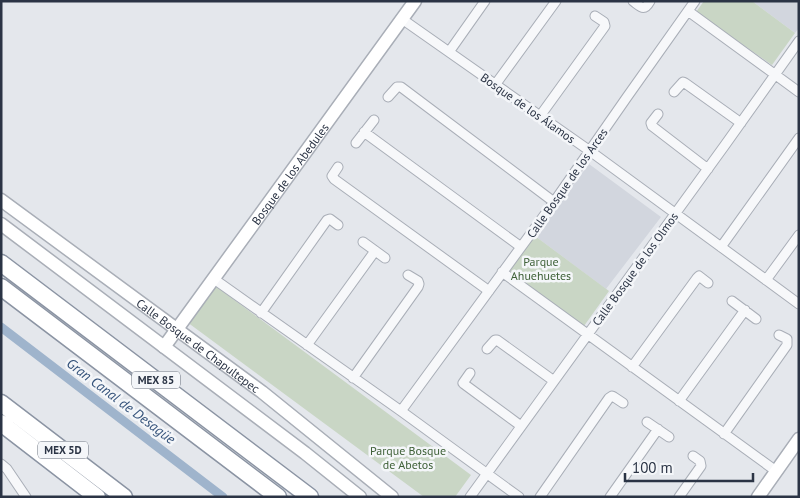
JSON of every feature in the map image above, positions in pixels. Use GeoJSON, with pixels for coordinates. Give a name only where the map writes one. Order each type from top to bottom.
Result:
{"type":"FeatureCollection","features":[{"type":"Feature","properties":{"kind":"highway","name":"MEX 85"},"geometry":{"type":"LineString","coordinates":[[1,263],[310,497]]}},
{"type":"Feature","properties":{"kind":"highway","name":"MEX 85"},"geometry":{"type":"LineString","coordinates":[[1,287],[278,497]]}},
{"type":"Feature","properties":{"kind":"highway","name":"MEX 5D"},"geometry":{"type":"LineString","coordinates":[[1,403],[124,497]]}},
{"type":"Feature","properties":{"kind":"highway","name":"MEX 5D"},"geometry":{"type":"LineString","coordinates":[[1,423],[97,497]]}},
{"type":"Feature","properties":{"kind":"main road","name":"Bosque de los Abedules"},"geometry":{"type":"LineString","coordinates":[[164,347],[415,1]]}},
{"type":"Feature","properties":{"kind":"main road","name":"Calle Bosque de Chapultepec"},"geometry":{"type":"LineString","coordinates":[[1,200],[176,331],[262,392],[392,497]]}},
{"type":"Feature","properties":{"kind":"main road","name":"Calle Bosque de Chapultepec"},"geometry":{"type":"LineString","coordinates":[[1,224],[360,497]]}},
{"type":"Feature","properties":{"kind":"main road"},"geometry":{"type":"LineString","coordinates":[[758,497],[799,439]]}},
{"type":"Feature","properties":{"kind":"street"},"geometry":{"type":"LineString","coordinates":[[449,52],[485,1]]}},
{"type":"Feature","properties":{"kind":"street"},"geometry":{"type":"LineString","coordinates":[[495,85],[556,1]]}},
{"type":"Feature","properties":{"kind":"street"},"geometry":{"type":"LineString","coordinates":[[633,1],[642,8],[645,8],[650,1]]}},
{"type":"Feature","properties":{"kind":"street","name":"Calle Bosque de los Arces"},"geometry":{"type":"LineString","coordinates":[[401,411],[554,202],[695,1]]}},
{"type":"Feature","properties":{"kind":"street"},"geometry":{"type":"LineString","coordinates":[[688,11],[799,92]]}},
{"type":"Feature","properties":{"kind":"street"},"geometry":{"type":"LineString","coordinates":[[540,116],[605,26],[604,22],[595,16]]}},
{"type":"Feature","properties":{"kind":"street","name":"Bosque de los Álamos"},"geometry":{"type":"LineString","coordinates":[[402,19],[590,151],[721,247],[769,276],[799,304]]}},
{"type":"Feature","properties":{"kind":"street","name":"Calle Bosque de los Olmos"},"geometry":{"type":"LineString","coordinates":[[470,497],[799,41]]}},
{"type":"Feature","properties":{"kind":"street"},"geometry":{"type":"LineString","coordinates":[[674,92],[683,82],[741,123]]}},
{"type":"Feature","properties":{"kind":"street"},"geometry":{"type":"LineString","coordinates":[[388,97],[397,87],[401,88],[554,202]]}},
{"type":"Feature","properties":{"kind":"street"},"geometry":{"type":"LineString","coordinates":[[658,114],[651,123],[652,126],[708,169]]}},
{"type":"Feature","properties":{"kind":"street"},"geometry":{"type":"LineString","coordinates":[[356,143],[374,120]]}},
{"type":"Feature","properties":{"kind":"street"},"geometry":{"type":"LineString","coordinates":[[364,132],[521,247]]}},
{"type":"Feature","properties":{"kind":"street"},"geometry":{"type":"LineString","coordinates":[[721,247],[799,138]]}},
{"type":"Feature","properties":{"kind":"street"},"geometry":{"type":"LineString","coordinates":[[338,167],[332,176],[334,178],[489,291]]}},
{"type":"Feature","properties":{"kind":"street"},"geometry":{"type":"LineString","coordinates":[[261,312],[327,220],[330,219],[338,225]]}},
{"type":"Feature","properties":{"kind":"street"},"geometry":{"type":"LineString","coordinates":[[769,276],[799,235]]}},
{"type":"Feature","properties":{"kind":"street"},"geometry":{"type":"LineString","coordinates":[[363,242],[385,258]]}},
{"type":"Feature","properties":{"kind":"street"},"geometry":{"type":"LineString","coordinates":[[307,345],[375,251]]}},
{"type":"Feature","properties":{"kind":"street"},"geometry":{"type":"LineString","coordinates":[[502,272],[776,471]]}},
{"type":"Feature","properties":{"kind":"street"},"geometry":{"type":"LineString","coordinates":[[353,378],[418,288],[418,281],[408,275]]}},
{"type":"Feature","properties":{"kind":"street"},"geometry":{"type":"LineString","coordinates":[[632,367],[699,276],[708,283]]}},
{"type":"Feature","properties":{"kind":"street"},"geometry":{"type":"LineString","coordinates":[[214,279],[520,497]]}},
{"type":"Feature","properties":{"kind":"street"},"geometry":{"type":"LineString","coordinates":[[732,301],[756,319]]}},
{"type":"Feature","properties":{"kind":"street"},"geometry":{"type":"LineString","coordinates":[[679,401],[745,310]]}},
{"type":"Feature","properties":{"kind":"street"},"geometry":{"type":"LineString","coordinates":[[724,434],[788,345],[787,339],[779,335]]}},
{"type":"Feature","properties":{"kind":"street"},"geometry":{"type":"LineString","coordinates":[[487,349],[497,340],[554,381]]}},
{"type":"Feature","properties":{"kind":"street"},"geometry":{"type":"LineString","coordinates":[[470,372],[463,383],[521,426]]}},
{"type":"Feature","properties":{"kind":"street"},"geometry":{"type":"LineString","coordinates":[[540,497],[609,398],[612,396],[622,403]]}},
{"type":"Feature","properties":{"kind":"street"},"geometry":{"type":"LineString","coordinates":[[647,422],[669,437]]}},
{"type":"Feature","properties":{"kind":"street"},"geometry":{"type":"LineString","coordinates":[[610,497],[658,429]]}},
{"type":"Feature","properties":{"kind":"street"},"geometry":{"type":"LineString","coordinates":[[679,497],[701,466],[700,461],[693,456]]}},
{"type":"Feature","properties":{"kind":"street"},"geometry":{"type":"LineString","coordinates":[[1,464],[7,469],[26,497]]}},
{"type":"Feature","properties":{"kind":"shaded area"},"geometry":{"type":"Polygon","coordinates":[[[752,1],[799,1],[799,28],[795,33],[752,1]]]}},
{"type":"Feature","properties":{"kind":"shaded area"},"geometry":{"type":"Polygon","coordinates":[[[589,164],[661,217],[606,289],[535,236],[589,164]]]}},
{"type":"Feature","properties":{"kind":"green space"},"geometry":{"type":"Polygon","coordinates":[[[704,1],[752,1],[795,33],[772,65],[696,12],[704,1]]]}},
{"type":"Feature","properties":{"kind":"green space","name":"Parque Ahuehuetes"},"geometry":{"type":"Polygon","coordinates":[[[535,236],[609,291],[584,326],[508,271],[535,236]]]}},
{"type":"Feature","properties":{"kind":"green space","name":"Parque Bosque de Abetos"},"geometry":{"type":"Polygon","coordinates":[[[214,285],[471,475],[455,497],[424,497],[187,322],[214,285]]]}},
{"type":"Feature","properties":{"kind":"waterway","name":"Gran Canal de Desagüe"},"geometry":{"type":"LineString","coordinates":[[1,327],[223,497]]}}]}
